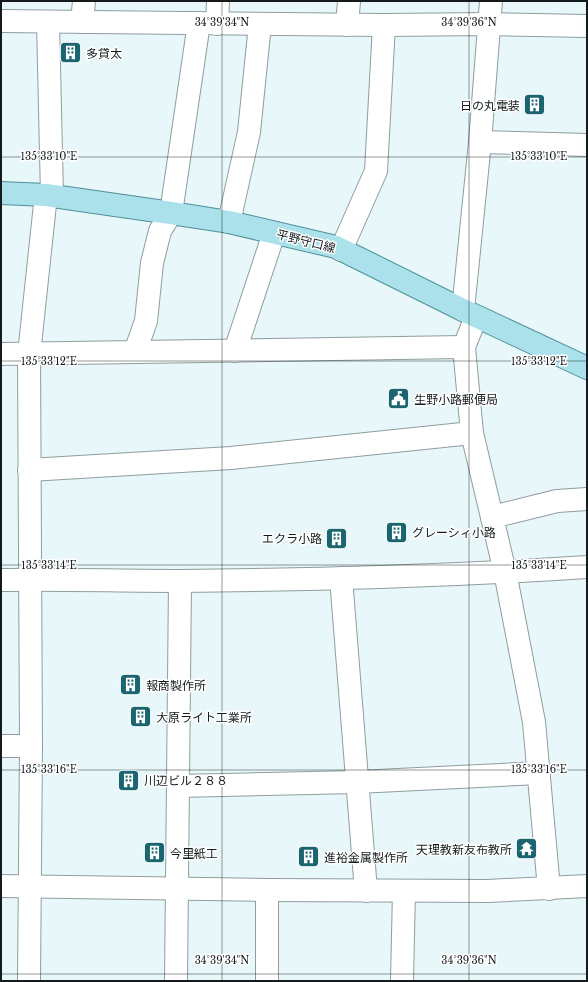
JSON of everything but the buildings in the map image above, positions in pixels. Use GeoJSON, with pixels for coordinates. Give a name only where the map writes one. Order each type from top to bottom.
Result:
{"type":"FeatureCollection","features":[{"type":"Feature","properties":{"kind":"main road","name":"平野守口線"},"geometry":{"type":"LineString","coordinates":[[1,193],[49,195],[229,222],[336,248],[587,368]]}},
{"type":"Feature","properties":{"kind":"street"},"geometry":{"type":"LineString","coordinates":[[135,352],[146,321],[153,256],[160,231],[171,213],[208,23],[218,1]]}},
{"type":"Feature","properties":{"kind":"street"},"geometry":{"type":"LineString","coordinates":[[347,25],[348,1]]}},
{"type":"Feature","properties":{"kind":"street"},"geometry":{"type":"LineString","coordinates":[[491,1],[488,24],[480,142],[470,313],[464,347],[472,433],[505,572],[534,722],[548,889]]}},
{"type":"Feature","properties":{"kind":"street"},"geometry":{"type":"LineString","coordinates":[[1,21],[48,22],[83,12],[208,23],[384,26],[488,24],[587,26]]}},
{"type":"Feature","properties":{"kind":"street"},"geometry":{"type":"LineString","coordinates":[[29,981],[31,746],[28,354],[49,195],[48,22]]}},
{"type":"Feature","properties":{"kind":"street"},"geometry":{"type":"LineString","coordinates":[[229,222],[249,132],[260,24]]}},
{"type":"Feature","properties":{"kind":"street"},"geometry":{"type":"LineString","coordinates":[[341,250],[376,171],[384,26]]}},
{"type":"Feature","properties":{"kind":"street"},"geometry":{"type":"LineString","coordinates":[[480,142],[587,145]]}},
{"type":"Feature","properties":{"kind":"street"},"geometry":{"type":"LineString","coordinates":[[235,351],[274,233]]}},
{"type":"Feature","properties":{"kind":"street"},"geometry":{"type":"LineString","coordinates":[[1,354],[464,347]]}},
{"type":"Feature","properties":{"kind":"street"},"geometry":{"type":"LineString","coordinates":[[29,470],[231,458],[472,433]]}},
{"type":"Feature","properties":{"kind":"street"},"geometry":{"type":"LineString","coordinates":[[492,517],[557,501],[587,499]]}},
{"type":"Feature","properties":{"kind":"street"},"geometry":{"type":"LineString","coordinates":[[1,580],[341,578],[505,572],[587,567]]}},
{"type":"Feature","properties":{"kind":"street"},"geometry":{"type":"LineString","coordinates":[[341,578],[366,891]]}},
{"type":"Feature","properties":{"kind":"street"},"geometry":{"type":"LineString","coordinates":[[176,981],[180,580]]}},
{"type":"Feature","properties":{"kind":"street"},"geometry":{"type":"LineString","coordinates":[[1,746],[31,746]]}},
{"type":"Feature","properties":{"kind":"street"},"geometry":{"type":"LineString","coordinates":[[178,786],[357,782],[539,773]]}},
{"type":"Feature","properties":{"kind":"street"},"geometry":{"type":"LineString","coordinates":[[1,886],[488,892],[587,886]]}},
{"type":"Feature","properties":{"kind":"street"},"geometry":{"type":"LineString","coordinates":[[266,890],[267,981]]}},
{"type":"Feature","properties":{"kind":"street"},"geometry":{"type":"LineString","coordinates":[[402,981],[404,891]]}},
{"type":"Feature","properties":{"kind":"place","name":"多貸太"},"geometry":{"type":"Point","coordinates":[70,53]}},
{"type":"Feature","properties":{"kind":"place","name":"日の丸電装"},"geometry":{"type":"Point","coordinates":[535,105]}},
{"type":"Feature","properties":{"kind":"place","name":"生野小路郵便局"},"geometry":{"type":"Point","coordinates":[399,399]}},
{"type":"Feature","properties":{"kind":"place","name":"グレーシィ小路"},"geometry":{"type":"Point","coordinates":[397,532]}},
{"type":"Feature","properties":{"kind":"place","name":"エクラ小路"},"geometry":{"type":"Point","coordinates":[337,538]}},
{"type":"Feature","properties":{"kind":"place","name":"報商製作所"},"geometry":{"type":"Point","coordinates":[131,685]}},
{"type":"Feature","properties":{"kind":"place","name":"大原ライト工業所"},"geometry":{"type":"Point","coordinates":[140,717]}},
{"type":"Feature","properties":{"kind":"place","name":"川辺ビル２８８"},"geometry":{"type":"Point","coordinates":[129,780]}},
{"type":"Feature","properties":{"kind":"place","name":"天理教新友布教所"},"geometry":{"type":"Point","coordinates":[527,849]}},
{"type":"Feature","properties":{"kind":"place","name":"今里紙工"},"geometry":{"type":"Point","coordinates":[155,853]}},
{"type":"Feature","properties":{"kind":"place","name":"進裕金属製作所"},"geometry":{"type":"Point","coordinates":[308,857]}}]}
